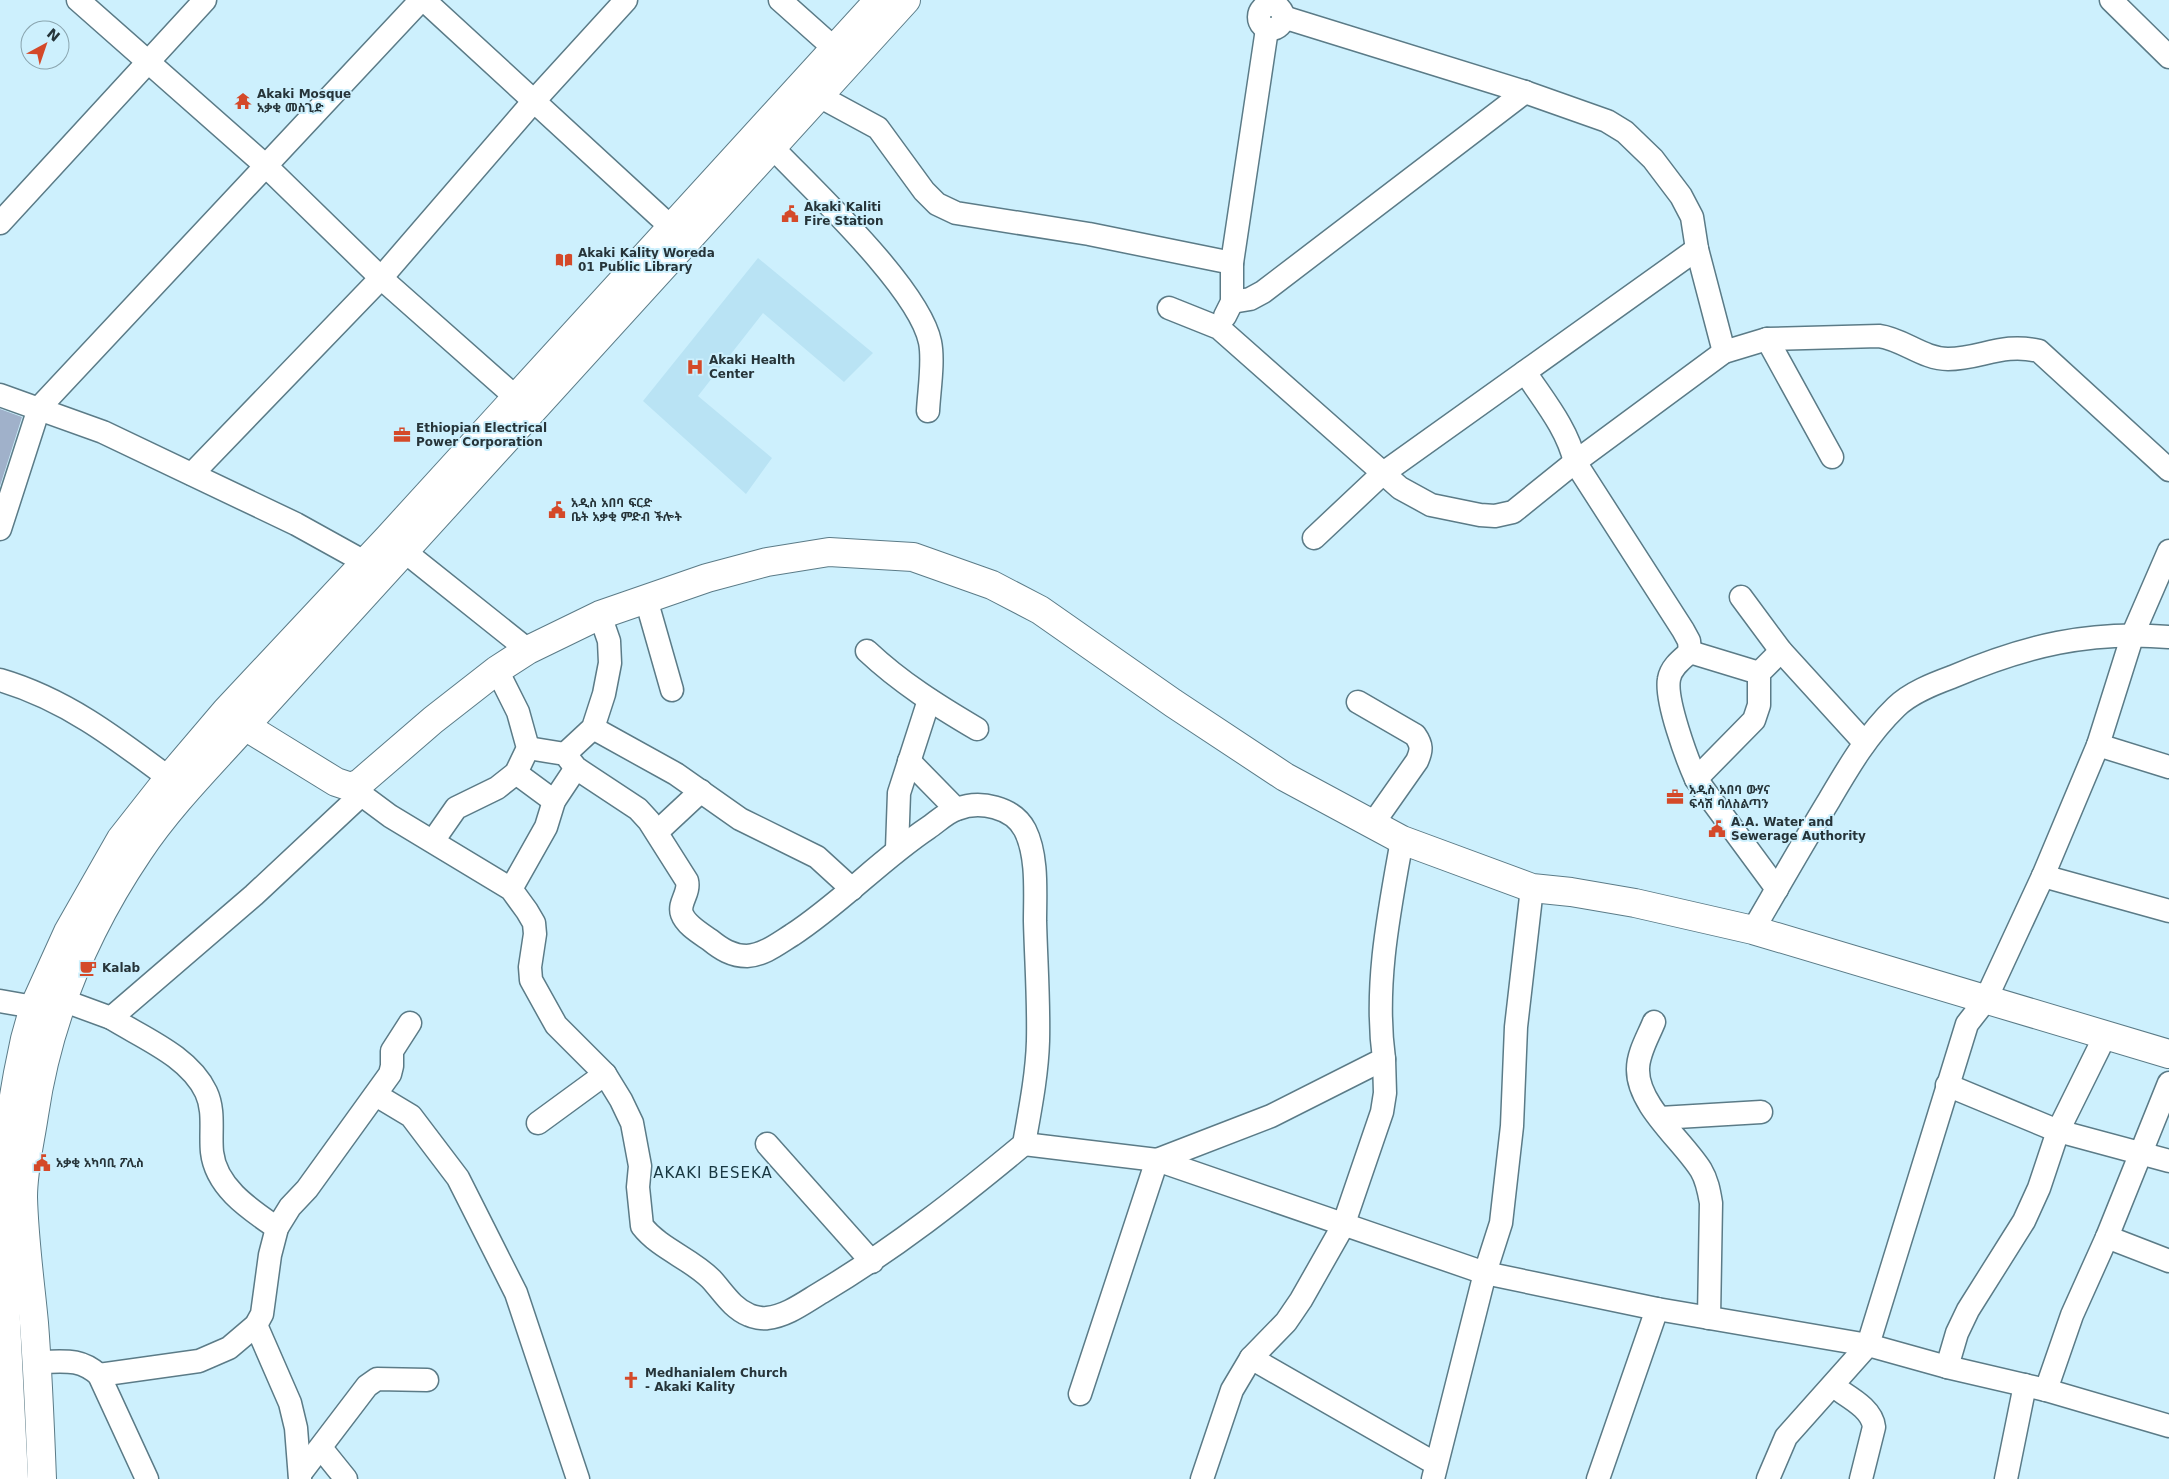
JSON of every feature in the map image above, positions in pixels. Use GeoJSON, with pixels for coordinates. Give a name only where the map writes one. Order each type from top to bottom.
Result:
{"type":"FeatureCollection","features":[{"type":"Feature","properties":{"kind":"main road"},"geometry":{"type":"LineString","coordinates":[[14,1479],[4,1364],[0,1204],[3,1160],[25,1038],[34,1007],[92,887],[121,839],[169,778],[226,711],[375,567],[404,551],[523,404],[672,228],[879,0]]}},
{"type":"Feature","properties":{"kind":"main road"},"geometry":{"type":"LineString","coordinates":[[42,1479],[37,1362],[23,1195],[39,1079],[62,1000],[87,942],[109,900],[140,850],[184,795],[245,726],[375,567],[523,404],[772,147],[906,0]]}},
{"type":"Feature","properties":{"kind":"main road"},"geometry":{"type":"LineString","coordinates":[[245,726],[336,782],[356,791],[360,783],[433,720],[497,670],[528,650],[600,615],[706,578],[768,562],[829,552],[913,557],[992,585],[1040,610],[1173,703],[1285,777],[1402,840],[1532,888],[1571,892],[1635,903],[1753,930],[2169,1054]]}},
{"type":"Feature","properties":{"kind":"street"},"geometry":{"type":"LineString","coordinates":[[78,0],[266,166],[381,278],[523,404]]}},
{"type":"Feature","properties":{"kind":"street"},"geometry":{"type":"LineString","coordinates":[[0,223],[205,0]]}},
{"type":"Feature","properties":{"kind":"street"},"geometry":{"type":"LineString","coordinates":[[0,529],[39,408],[422,0],[672,228]]}},
{"type":"Feature","properties":{"kind":"street"},"geometry":{"type":"LineString","coordinates":[[192,474],[381,278],[534,102],[626,0]]}},
{"type":"Feature","properties":{"kind":"street"},"geometry":{"type":"LineString","coordinates":[[780,0],[835,49]]}},
{"type":"Feature","properties":{"kind":"street"},"geometry":{"type":"LineString","coordinates":[[2111,0],[2169,57]]}},
{"type":"Feature","properties":{"kind":"street"},"geometry":{"type":"LineString","coordinates":[[1219,328],[1232,302],[1232,263],[1275,23],[1283,12],[1272,4],[1260,3]]}},
{"type":"Feature","properties":{"kind":"street"},"geometry":{"type":"LineString","coordinates":[[1275,23],[1525,92],[1607,121],[1625,132],[1653,159],[1681,196],[1692,218],[1697,249],[1724,352]]}},
{"type":"Feature","properties":{"kind":"street"},"geometry":{"type":"LineString","coordinates":[[1232,302],[1250,299],[1264,292],[1525,92]]}},
{"type":"Feature","properties":{"kind":"street"},"geometry":{"type":"LineString","coordinates":[[819,96],[878,128],[924,191],[937,204],[956,213],[1089,234],[1232,263]]}},
{"type":"Feature","properties":{"kind":"street"},"geometry":{"type":"LineString","coordinates":[[772,147],[843,220],[888,272],[920,315],[930,343],[928,411]]}},
{"type":"Feature","properties":{"kind":"street"},"geometry":{"type":"LineString","coordinates":[[1314,538],[1382,474],[1697,249]]}},
{"type":"Feature","properties":{"kind":"street"},"geometry":{"type":"LineString","coordinates":[[1169,308],[1219,328],[1400,488],[1431,505],[1480,515],[1495,516],[1513,512],[1576,462],[1724,352],[1767,339],[1893,337],[1933,357],[1948,359],[2010,347],[2039,351],[2169,470]]}},
{"type":"Feature","properties":{"kind":"street"},"geometry":{"type":"LineString","coordinates":[[1767,339],[1832,457]]}},
{"type":"Feature","properties":{"kind":"street"},"geometry":{"type":"LineString","coordinates":[[1525,372],[1566,433],[1576,462],[1690,641],[1690,652],[1669,677],[1668,691],[1687,761],[1696,779],[1777,889]]}},
{"type":"Feature","properties":{"kind":"street"},"geometry":{"type":"LineString","coordinates":[[0,395],[103,432],[296,524],[375,567]]}},
{"type":"Feature","properties":{"kind":"street"},"geometry":{"type":"LineString","coordinates":[[404,551],[528,650]]}},
{"type":"Feature","properties":{"kind":"street"},"geometry":{"type":"LineString","coordinates":[[1768,1479],[1786,1437],[1868,1345],[1967,1024],[1986,1000],[2043,876],[2098,745],[2133,634],[2169,551]]}},
{"type":"Feature","properties":{"kind":"street"},"geometry":{"type":"LineString","coordinates":[[1742,597],[1781,651],[1864,742]]}},
{"type":"Feature","properties":{"kind":"street"},"geometry":{"type":"LineString","coordinates":[[646,599],[672,690]]}},
{"type":"Feature","properties":{"kind":"street"},"geometry":{"type":"LineString","coordinates":[[512,889],[546,827],[571,761],[593,728],[604,694],[610,663],[609,641],[600,615]]}},
{"type":"Feature","properties":{"kind":"street"},"geometry":{"type":"LineString","coordinates":[[1753,930],[1864,742],[1898,705],[1926,687],[1968,670],[2022,651],[2063,640],[2133,634],[2169,637]]}},
{"type":"Feature","properties":{"kind":"street"},"geometry":{"type":"LineString","coordinates":[[867,651],[887,670],[929,700],[978,729]]}},
{"type":"Feature","properties":{"kind":"street"},"geometry":{"type":"LineString","coordinates":[[1696,779],[1754,720],[1759,705],[1759,673],[1781,651]]}},
{"type":"Feature","properties":{"kind":"street"},"geometry":{"type":"LineString","coordinates":[[1690,652],[1759,673]]}},
{"type":"Feature","properties":{"kind":"street"},"geometry":{"type":"LineString","coordinates":[[433,841],[456,808],[497,788],[516,773],[528,748],[518,712],[497,670]]}},
{"type":"Feature","properties":{"kind":"street"},"geometry":{"type":"LineString","coordinates":[[0,680],[22,686],[66,706],[108,732],[169,778]]}},
{"type":"Feature","properties":{"kind":"street"},"geometry":{"type":"LineString","coordinates":[[897,849],[899,793],[929,700]]}},
{"type":"Feature","properties":{"kind":"street"},"geometry":{"type":"LineString","coordinates":[[1358,702],[1415,735],[1421,743],[1421,751],[1417,761],[1372,825]]}},
{"type":"Feature","properties":{"kind":"street"},"geometry":{"type":"LineString","coordinates":[[593,728],[676,774],[740,819],[817,857],[852,889]]}},
{"type":"Feature","properties":{"kind":"street"},"geometry":{"type":"LineString","coordinates":[[2098,745],[2169,767]]}},
{"type":"Feature","properties":{"kind":"street"},"geometry":{"type":"LineString","coordinates":[[111,1018],[254,895],[356,791],[390,816],[512,889],[534,923],[535,934],[530,967],[531,980],[556,1025],[605,1074],[621,1100],[637,1142],[642,1226],[660,1243],[710,1278],[731,1303],[749,1316],[766,1319],[784,1314],[872,1262],[952,1203],[1024,1144],[1033,1091],[1038,1041],[1035,902],[1031,846],[1024,828],[1008,813],[992,807],[976,805],[956,809],[897,849],[823,915],[763,952],[748,956],[725,952],[688,924],[682,913],[681,906],[688,888],[687,881],[656,832],[638,809],[571,761],[528,748]]}},
{"type":"Feature","properties":{"kind":"street"},"geometry":{"type":"LineString","coordinates":[[909,761],[956,809]]}},
{"type":"Feature","properties":{"kind":"street"},"geometry":{"type":"LineString","coordinates":[[516,773],[554,802]]}},
{"type":"Feature","properties":{"kind":"street"},"geometry":{"type":"LineString","coordinates":[[656,832],[700,791]]}},
{"type":"Feature","properties":{"kind":"street"},"geometry":{"type":"LineString","coordinates":[[1202,1479],[1232,1390],[1251,1358],[1286,1322],[1301,1300],[1343,1226],[1382,1112],[1384,1059],[1380,1033],[1383,958],[1402,840]]}},
{"type":"Feature","properties":{"kind":"street"},"geometry":{"type":"LineString","coordinates":[[2043,876],[2169,911]]}},
{"type":"Feature","properties":{"kind":"street"},"geometry":{"type":"LineString","coordinates":[[1251,1358],[1435,1472],[1486,1273],[1496,1243],[1506,1187],[1512,1126],[1516,1027],[1532,888]]}},
{"type":"Feature","properties":{"kind":"street"},"geometry":{"type":"LineString","coordinates":[[62,1000],[111,1018],[180,1060],[194,1073],[206,1092],[212,1114],[212,1154],[217,1170],[227,1187],[242,1204],[277,1228]]}},
{"type":"Feature","properties":{"kind":"street"},"geometry":{"type":"LineString","coordinates":[[0,1001],[34,1007]]}},
{"type":"Feature","properties":{"kind":"street"},"geometry":{"type":"LineString","coordinates":[[1654,1022],[1640,1057],[1638,1070],[1640,1086],[1660,1118],[1702,1170],[1708,1184],[1711,1203],[1709,1318]]}},
{"type":"Feature","properties":{"kind":"street"},"geometry":{"type":"LineString","coordinates":[[98,1375],[199,1361],[229,1348],[256,1325],[262,1314],[270,1255],[277,1228],[290,1207],[306,1189],[390,1074],[392,1051],[410,1023]]}},
{"type":"Feature","properties":{"kind":"street"},"geometry":{"type":"LineString","coordinates":[[1947,1367],[1957,1333],[1968,1310],[2024,1221],[2058,1131],[2105,1036]]}},
{"type":"Feature","properties":{"kind":"street"},"geometry":{"type":"LineString","coordinates":[[1157,1160],[1271,1116],[1384,1059]]}},
{"type":"Feature","properties":{"kind":"street"},"geometry":{"type":"LineString","coordinates":[[538,1123],[605,1074]]}},
{"type":"Feature","properties":{"kind":"street"},"geometry":{"type":"LineString","coordinates":[[2006,1479],[2036,1388],[2107,1238],[2169,1083]]}},
{"type":"Feature","properties":{"kind":"street"},"geometry":{"type":"LineString","coordinates":[[1947,1085],[2058,1131],[2169,1161]]}},
{"type":"Feature","properties":{"kind":"street"},"geometry":{"type":"LineString","coordinates":[[376,1095],[411,1116],[458,1178],[516,1293],[578,1479]]}},
{"type":"Feature","properties":{"kind":"street"},"geometry":{"type":"LineString","coordinates":[[1660,1118],[1761,1112]]}},
{"type":"Feature","properties":{"kind":"street"},"geometry":{"type":"LineString","coordinates":[[767,1144],[872,1262]]}},
{"type":"Feature","properties":{"kind":"street"},"geometry":{"type":"LineString","coordinates":[[1024,1144],[1157,1160],[1343,1226],[1486,1273],[1657,1309],[1868,1345],[1947,1367],[2036,1388],[2169,1426]]}},
{"type":"Feature","properties":{"kind":"street"},"geometry":{"type":"LineString","coordinates":[[1080,1394],[1157,1160]]}},
{"type":"Feature","properties":{"kind":"street"},"geometry":{"type":"LineString","coordinates":[[2107,1238],[2169,1261]]}},
{"type":"Feature","properties":{"kind":"street"},"geometry":{"type":"LineString","coordinates":[[1598,1479],[1657,1309]]}},
{"type":"Feature","properties":{"kind":"street"},"geometry":{"type":"LineString","coordinates":[[256,1325],[290,1402],[296,1428],[300,1477]]}},
{"type":"Feature","properties":{"kind":"street"},"geometry":{"type":"LineString","coordinates":[[37,1362],[81,1362],[89,1366],[98,1375],[147,1479]]}},
{"type":"Feature","properties":{"kind":"street"},"geometry":{"type":"LineString","coordinates":[[300,1477],[367,1386],[377,1379],[427,1380]]}},
{"type":"Feature","properties":{"kind":"street"},"geometry":{"type":"LineString","coordinates":[[1833,1386],[1869,1412],[1873,1419],[1874,1427],[1861,1479]]}},
{"type":"Feature","properties":{"kind":"street"},"geometry":{"type":"LineString","coordinates":[[320,1448],[346,1479]]}},
{"type":"Feature","properties":{"kind":"shaded area","name":"Akaki Health Center"},"geometry":{"type":"Polygon","coordinates":[[[758,258],[873,353],[844,382],[763,313],[698,396],[772,458],[746,494],[643,401],[758,258]]]}},
{"type":"Feature","properties":{"kind":"building"},"geometry":{"type":"Polygon","coordinates":[[[0,409],[22,417],[0,486],[0,409]]]}},
{"type":"Feature","properties":{"kind":"place","name":"Akaki Mosque አቃቂ መስጊድ"},"geometry":{"type":"Point","coordinates":[243,101]}},
{"type":"Feature","properties":{"kind":"place","name":"Akaki Kaliti Fire Station"},"geometry":{"type":"Point","coordinates":[790,214]}},
{"type":"Feature","properties":{"kind":"place","name":"Akaki Kality Woreda 01 Public Library"},"geometry":{"type":"Point","coordinates":[564,260]}},
{"type":"Feature","properties":{"kind":"place","name":"Akaki Health Center"},"geometry":{"type":"Point","coordinates":[695,367]}},
{"type":"Feature","properties":{"kind":"place","name":"Ethiopian Electrical Power Corporation"},"geometry":{"type":"Point","coordinates":[402,435]}},
{"type":"Feature","properties":{"kind":"place","name":"አዲስ አበባ ፍርድ ቤት አቃቂ ምድብ ችሎት"},"geometry":{"type":"Point","coordinates":[557,510]}},
{"type":"Feature","properties":{"kind":"place","name":"አዲስ አበባ ውሃና ፍሳሽ ባለስልጣን"},"geometry":{"type":"Point","coordinates":[1675,797]}},
{"type":"Feature","properties":{"kind":"place","name":"A.A. Water and Sewerage Authority"},"geometry":{"type":"Point","coordinates":[1717,829]}},
{"type":"Feature","properties":{"kind":"place","name":"Kalab"},"geometry":{"type":"Point","coordinates":[88,968]}},
{"type":"Feature","properties":{"kind":"place","name":"አቃቂ አካባቢ ፖሊስ"},"geometry":{"type":"Point","coordinates":[42,1163]}},
{"type":"Feature","properties":{"kind":"place","name":"Medhanialem Church - Akaki Kality"},"geometry":{"type":"Point","coordinates":[631,1380]}},
{"type":"Feature","properties":{"kind":"district","name":"AKAKI BESEKA"},"geometry":{"type":"Point","coordinates":[713,1173]}}]}
